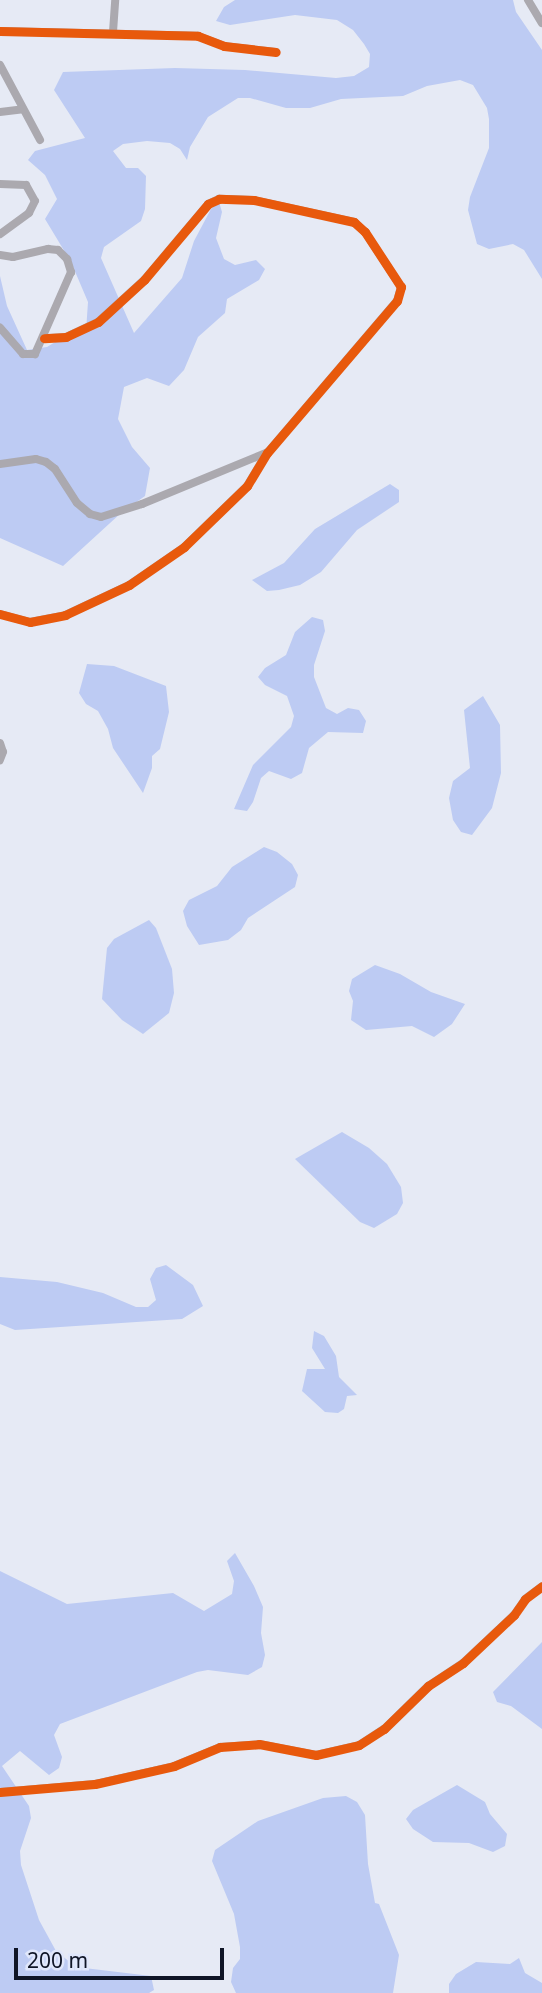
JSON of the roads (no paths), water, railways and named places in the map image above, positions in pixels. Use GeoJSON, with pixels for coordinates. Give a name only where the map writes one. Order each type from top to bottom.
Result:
{"type":"FeatureCollection","features":[{"type":"Feature","properties":{"kind":"street"},"geometry":{"type":"LineString","coordinates":[[113,32],[115,0]]}},
{"type":"Feature","properties":{"kind":"street"},"geometry":{"type":"LineString","coordinates":[[528,0],[542,23]]}},
{"type":"Feature","properties":{"kind":"street"},"geometry":{"type":"LineString","coordinates":[[0,31],[198,36],[224,46],[276,52]]}},
{"type":"Feature","properties":{"kind":"street"},"geometry":{"type":"LineString","coordinates":[[0,65],[40,140]]}},
{"type":"Feature","properties":{"kind":"street"},"geometry":{"type":"LineString","coordinates":[[0,113],[23,109]]}},
{"type":"Feature","properties":{"kind":"street"},"geometry":{"type":"LineString","coordinates":[[0,184],[26,185],[35,201],[29,213],[0,234]]}},
{"type":"Feature","properties":{"kind":"street"},"geometry":{"type":"LineString","coordinates":[[0,614],[17,621],[43,621],[130,585],[184,547],[247,486],[267,453],[401,294],[399,282],[380,259],[365,232],[354,222],[254,200],[219,199],[208,204],[156,266],[98,322],[66,337],[44,338]]}},
{"type":"Feature","properties":{"kind":"street"},"geometry":{"type":"LineString","coordinates":[[0,255],[13,257],[48,249],[58,250],[67,259],[71,272],[36,354],[27,356],[14,346],[0,328]]}},
{"type":"Feature","properties":{"kind":"street"},"geometry":{"type":"LineString","coordinates":[[0,464],[36,458],[46,462],[78,503],[90,514],[101,517],[142,504],[267,453]]}},
{"type":"Feature","properties":{"kind":"street"},"geometry":{"type":"LineString","coordinates":[[0,743],[3,752],[0,760]]}},
{"type":"Feature","properties":{"kind":"street"},"geometry":{"type":"LineString","coordinates":[[0,1792],[95,1784],[174,1766],[220,1747],[259,1744],[316,1755],[359,1745],[384,1729],[429,1686],[463,1663],[514,1615],[525,1599],[542,1586]]}}]}
